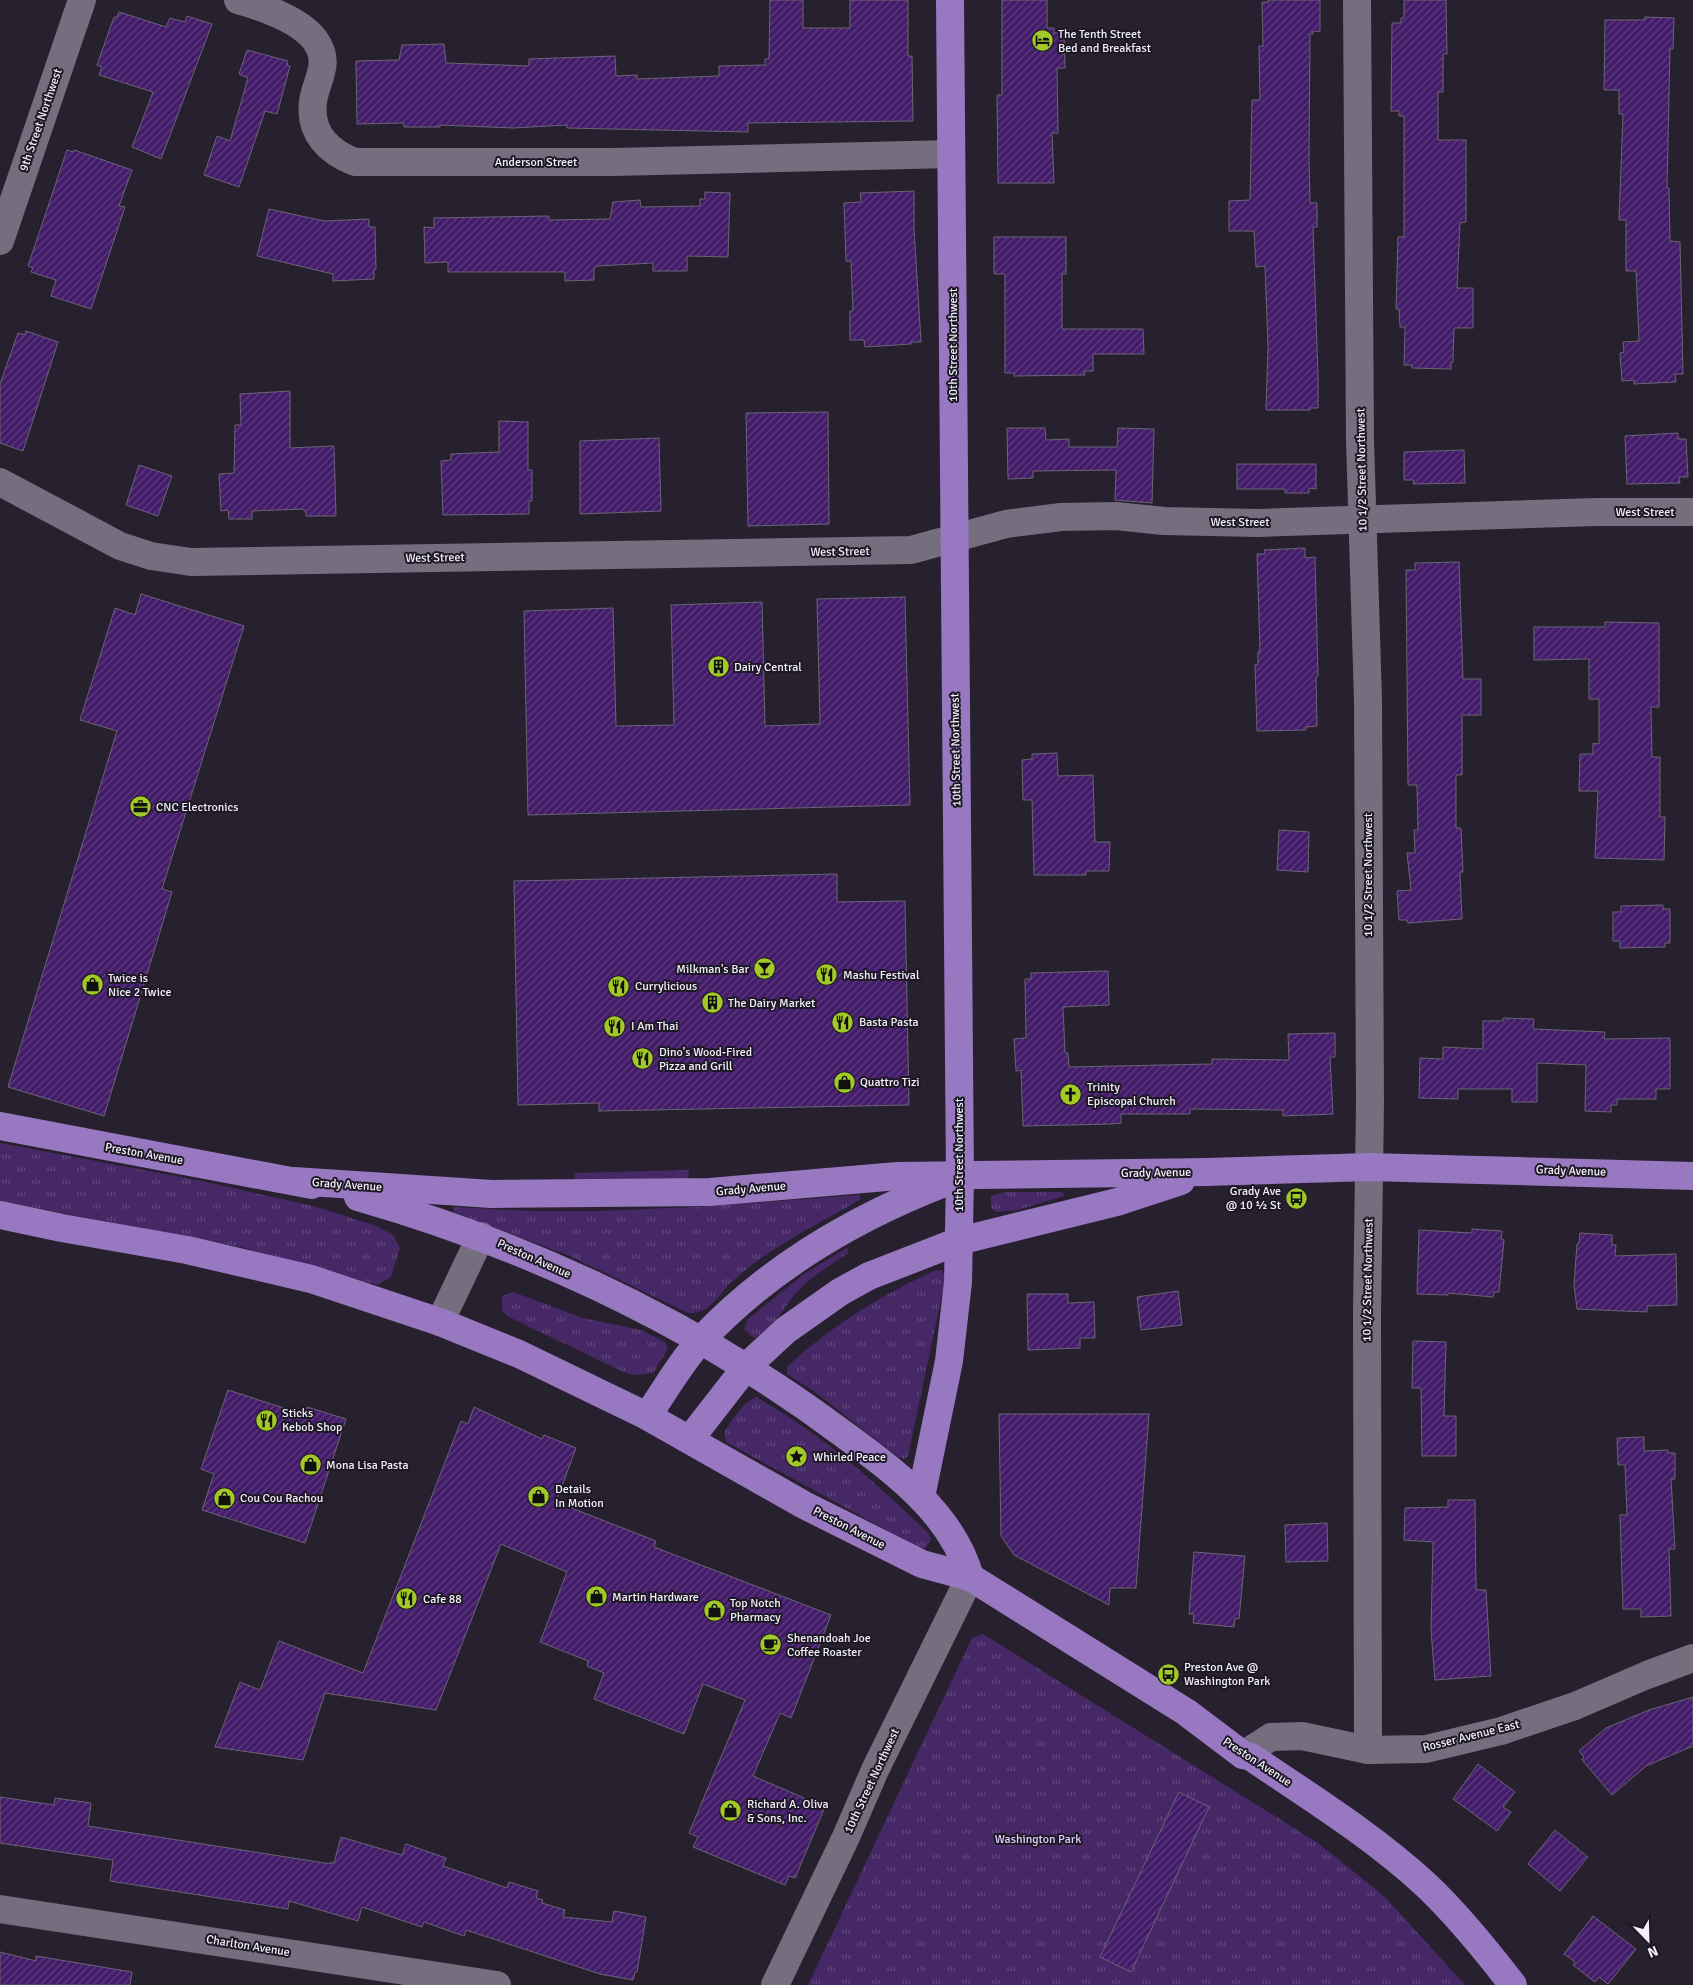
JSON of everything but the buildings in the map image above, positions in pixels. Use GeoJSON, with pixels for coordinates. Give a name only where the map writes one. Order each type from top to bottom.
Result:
{"type":"FeatureCollection","features":[{"type":"Feature","properties":{"kind":"main road","name":"10th Street Northwest"},"geometry":{"type":"LineString","coordinates":[[921,1497],[949,1361],[958,1282],[959,1241],[950,0]]}},
{"type":"Feature","properties":{"kind":"main road","name":"Preston Avenue"},"geometry":{"type":"LineString","coordinates":[[0,1126],[332,1189],[422,1215],[481,1236],[635,1305],[701,1340],[746,1367],[820,1417],[873,1456],[921,1497],[951,1534],[963,1554],[970,1577]]}},
{"type":"Feature","properties":{"kind":"main road","name":"Grady Avenue"},"geometry":{"type":"LineString","coordinates":[[294,1181],[512,1194],[710,1192],[898,1176],[960,1177],[1370,1167],[1693,1176]]}},
{"type":"Feature","properties":{"kind":"main road","name":"Grady Avenue"},"geometry":{"type":"LineString","coordinates":[[690,1439],[746,1367],[786,1330],[840,1292],[869,1276],[959,1241],[1117,1202],[1208,1172]]}},
{"type":"Feature","properties":{"kind":"main road"},"geometry":{"type":"LineString","coordinates":[[647,1416],[701,1340],[730,1310],[803,1254],[871,1214],[960,1177]]}},
{"type":"Feature","properties":{"kind":"main road","name":"Preston Avenue"},"geometry":{"type":"LineString","coordinates":[[0,1214],[62,1228],[187,1250],[311,1279],[440,1322],[519,1354],[647,1416],[804,1505],[915,1561],[970,1577],[1186,1712],[1243,1755],[1251,1757],[1372,1840],[1419,1879],[1475,1936],[1513,1985]]}},
{"type":"Feature","properties":{"kind":"street","name":"9th Street Northwest"},"geometry":{"type":"LineString","coordinates":[[0,241],[82,0]]}},
{"type":"Feature","properties":{"kind":"street","name":"Anderson Street"},"geometry":{"type":"LineString","coordinates":[[238,0],[269,9],[306,31],[316,41],[322,57],[322,74],[313,102],[314,121],[323,142],[337,155],[355,162],[613,162],[951,154]]}},
{"type":"Feature","properties":{"kind":"street","name":"10 1/2 Street Northwest"},"geometry":{"type":"LineString","coordinates":[[1357,0],[1363,520],[1368,700],[1370,1167],[1367,1312],[1368,1750]]}},
{"type":"Feature","properties":{"kind":"street","name":"West Street"},"geometry":{"type":"LineString","coordinates":[[0,482],[120,546],[151,556],[191,562],[912,550],[954,540],[1006,524],[1060,517],[1116,516],[1164,521],[1256,523],[1597,512],[1693,512]]}},
{"type":"Feature","properties":{"kind":"street"},"geometry":{"type":"LineString","coordinates":[[440,1322],[481,1236]]}},
{"type":"Feature","properties":{"kind":"street","name":"10th Street Northwest"},"geometry":{"type":"LineString","coordinates":[[775,1985],[846,1837],[875,1770],[970,1577]]}},
{"type":"Feature","properties":{"kind":"street","name":"Rosser Avenue East"},"geometry":{"type":"LineString","coordinates":[[1243,1755],[1271,1737],[1302,1736],[1368,1750],[1426,1749],[1501,1731],[1575,1706],[1647,1674],[1693,1658]]}},
{"type":"Feature","properties":{"kind":"street","name":"Charlton Avenue"},"geometry":{"type":"LineString","coordinates":[[0,1909],[496,1985]]}},
{"type":"Feature","properties":{"kind":"green space"},"geometry":{"type":"Polygon","coordinates":[[[0,1143],[202,1181],[313,1206],[377,1226],[393,1235],[400,1248],[391,1277],[377,1285],[241,1247],[0,1201],[0,1143]]]}},
{"type":"Feature","properties":{"kind":"green space"},"geometry":{"type":"Polygon","coordinates":[[[689,1170],[688,1180],[575,1183],[574,1173],[689,1170]]]}},
{"type":"Feature","properties":{"kind":"green space"},"geometry":{"type":"Polygon","coordinates":[[[1005,1192],[1063,1192],[1064,1196],[1018,1210],[996,1212],[991,1208],[991,1196],[1005,1192]]]}},
{"type":"Feature","properties":{"kind":"green space"},"geometry":{"type":"Polygon","coordinates":[[[859,1195],[861,1199],[764,1256],[729,1284],[709,1307],[696,1313],[688,1313],[570,1256],[453,1212],[454,1207],[531,1211],[598,1211],[696,1207],[859,1195]]]}},
{"type":"Feature","properties":{"kind":"green space"},"geometry":{"type":"Polygon","coordinates":[[[847,1248],[848,1253],[816,1275],[792,1297],[778,1317],[762,1334],[754,1338],[744,1329],[748,1319],[804,1274],[847,1248]]]}},
{"type":"Feature","properties":{"kind":"green space"},"geometry":{"type":"Polygon","coordinates":[[[936,1270],[941,1270],[944,1274],[944,1285],[908,1456],[904,1459],[898,1457],[815,1392],[787,1374],[787,1367],[821,1338],[857,1312],[936,1270]]]}},
{"type":"Feature","properties":{"kind":"green space"},"geometry":{"type":"Polygon","coordinates":[[[513,1292],[583,1318],[641,1330],[665,1342],[668,1349],[653,1373],[628,1374],[507,1316],[502,1310],[502,1296],[513,1292]]]}},
{"type":"Feature","properties":{"kind":"green space"},"geometry":{"type":"Polygon","coordinates":[[[756,1397],[825,1442],[868,1477],[928,1533],[931,1539],[926,1548],[921,1549],[726,1442],[724,1432],[742,1408],[756,1397]]]}},
{"type":"Feature","properties":{"kind":"green space","name":"Washington Park"},"geometry":{"type":"Polygon","coordinates":[[[983,1634],[1318,1843],[1384,1896],[1465,1985],[808,1985],[972,1638],[983,1634]]]}},
{"type":"Feature","properties":{"kind":"place","name":"The Tenth Street Bed and Breakfast"},"geometry":{"type":"Point","coordinates":[1042,41]}},
{"type":"Feature","properties":{"kind":"place","name":"Dairy Central"},"geometry":{"type":"Point","coordinates":[718,667]}},
{"type":"Feature","properties":{"kind":"place","name":"CNC Electronics"},"geometry":{"type":"Point","coordinates":[140,807]}},
{"type":"Feature","properties":{"kind":"place","name":"Milkman's Bar"},"geometry":{"type":"Point","coordinates":[765,969]}},
{"type":"Feature","properties":{"kind":"place","name":"Mashu Festival"},"geometry":{"type":"Point","coordinates":[827,975]}},
{"type":"Feature","properties":{"kind":"place","name":"Twice is Nice 2 Twice"},"geometry":{"type":"Point","coordinates":[92,985]}},
{"type":"Feature","properties":{"kind":"place","name":"Currylicious"},"geometry":{"type":"Point","coordinates":[619,986]}},
{"type":"Feature","properties":{"kind":"place","name":"The Dairy Market"},"geometry":{"type":"Point","coordinates":[712,1003]}},
{"type":"Feature","properties":{"kind":"place","name":"Basta Pasta"},"geometry":{"type":"Point","coordinates":[843,1022]}},
{"type":"Feature","properties":{"kind":"place","name":"I Am Thai"},"geometry":{"type":"Point","coordinates":[615,1026]}},
{"type":"Feature","properties":{"kind":"place","name":"Dino's Wood-Fired Pizza and Grill"},"geometry":{"type":"Point","coordinates":[643,1059]}},
{"type":"Feature","properties":{"kind":"place","name":"Quattro Tizi"},"geometry":{"type":"Point","coordinates":[844,1082]}},
{"type":"Feature","properties":{"kind":"place","name":"Trinity Episcopal Church"},"geometry":{"type":"Point","coordinates":[1071,1094]}},
{"type":"Feature","properties":{"kind":"place","name":"Grady Ave @ 10 ½ St"},"geometry":{"type":"Point","coordinates":[1297,1198]}},
{"type":"Feature","properties":{"kind":"place","name":"Sticks Kebob Shop"},"geometry":{"type":"Point","coordinates":[266,1420]}},
{"type":"Feature","properties":{"kind":"place","name":"Whirled Peace"},"geometry":{"type":"Point","coordinates":[797,1457]}},
{"type":"Feature","properties":{"kind":"place","name":"Mona Lisa Pasta"},"geometry":{"type":"Point","coordinates":[310,1465]}},
{"type":"Feature","properties":{"kind":"place","name":"Details In Motion"},"geometry":{"type":"Point","coordinates":[539,1496]}},
{"type":"Feature","properties":{"kind":"place","name":"Cou Cou Rachou"},"geometry":{"type":"Point","coordinates":[224,1498]}},
{"type":"Feature","properties":{"kind":"place","name":"Martin Hardware"},"geometry":{"type":"Point","coordinates":[596,1597]}},
{"type":"Feature","properties":{"kind":"place","name":"Cafe 88"},"geometry":{"type":"Point","coordinates":[407,1599]}},
{"type":"Feature","properties":{"kind":"place","name":"Top Notch Pharmacy"},"geometry":{"type":"Point","coordinates":[714,1610]}},
{"type":"Feature","properties":{"kind":"place","name":"Shenandoah Joe Coffee Roaster"},"geometry":{"type":"Point","coordinates":[771,1645]}},
{"type":"Feature","properties":{"kind":"place","name":"Preston Ave @ Washington Park"},"geometry":{"type":"Point","coordinates":[1168,1674]}},
{"type":"Feature","properties":{"kind":"place","name":"Richard A. Oliva & Sons, Inc."},"geometry":{"type":"Point","coordinates":[731,1811]}}]}
